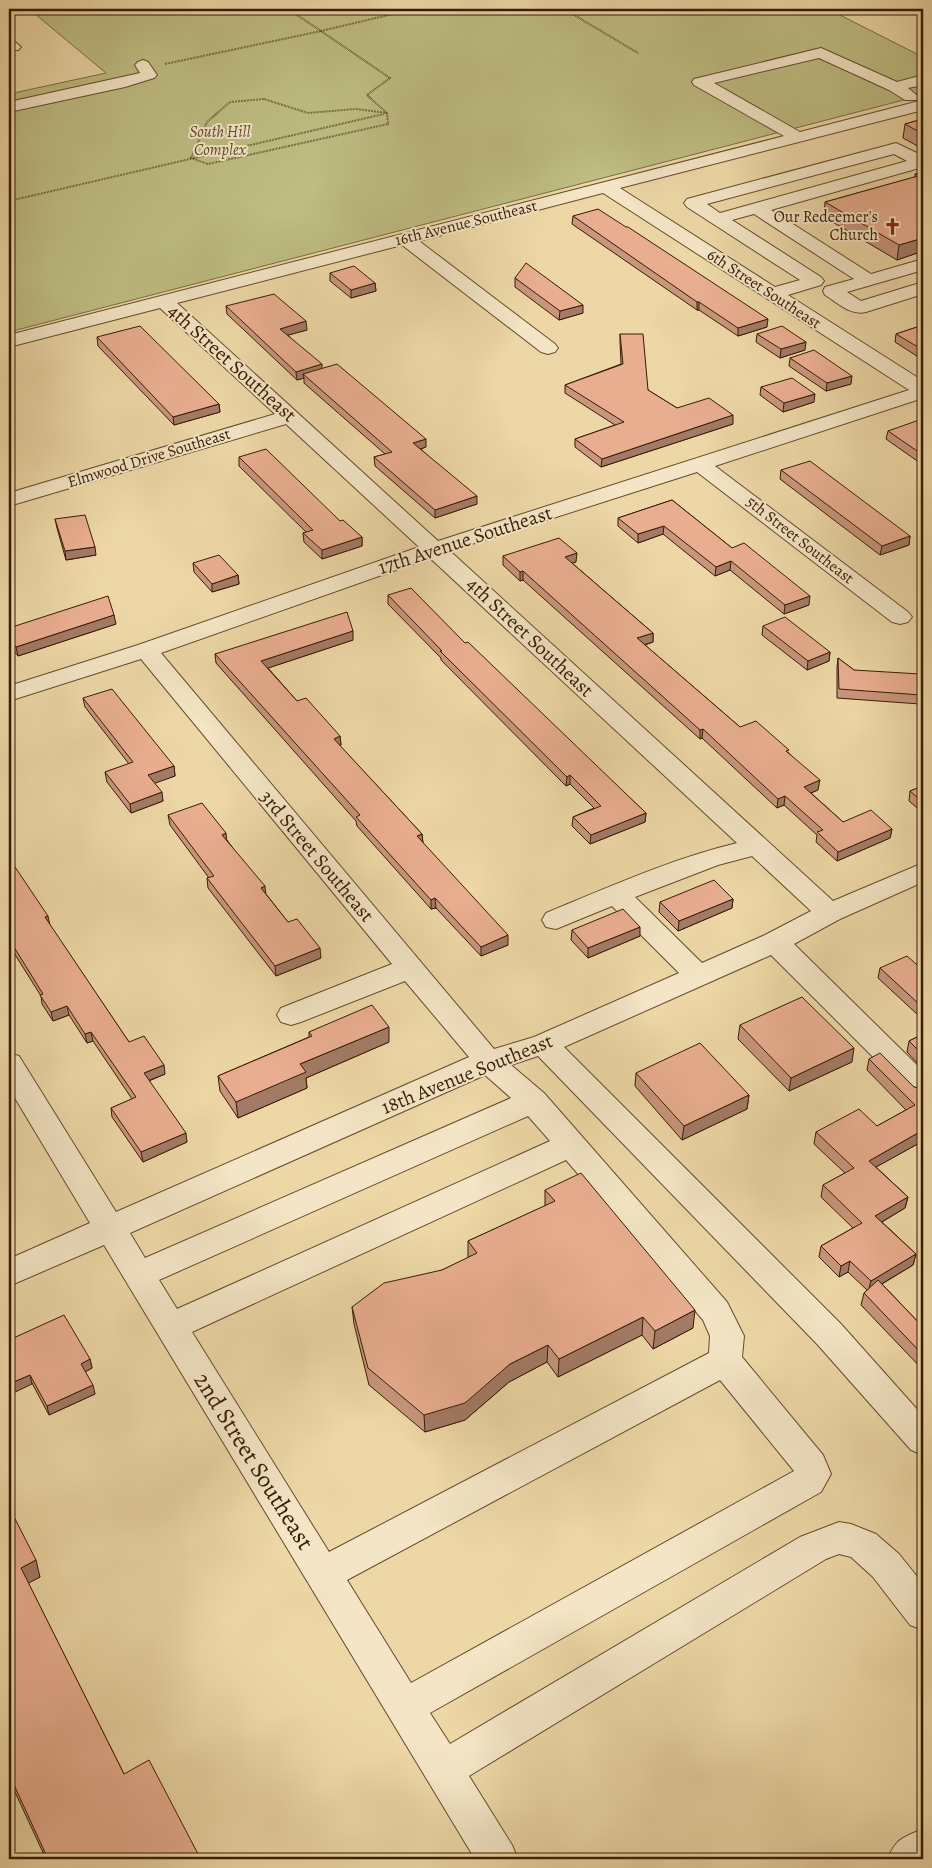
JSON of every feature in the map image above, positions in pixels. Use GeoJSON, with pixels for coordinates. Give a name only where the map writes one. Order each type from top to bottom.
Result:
{"type":"FeatureCollection","features":[{"type":"Feature","properties":{"kind":"street"},"geometry":{"type":"LineString","coordinates":[[798,137],[700,82],[822,53],[895,87],[923,104]]}},
{"type":"Feature","properties":{"kind":"street"},"geometry":{"type":"LineString","coordinates":[[9,107],[126,82],[149,75],[143,65]]}},
{"type":"Feature","properties":{"kind":"street"},"geometry":{"type":"LineString","coordinates":[[895,87],[923,80]]}},
{"type":"Feature","properties":{"kind":"street","name":"16th Avenue Southeast"},"geometry":{"type":"LineString","coordinates":[[9,341],[923,104]]}},
{"type":"Feature","properties":{"kind":"street"},"geometry":{"type":"LineString","coordinates":[[755,148],[799,174]]}},
{"type":"Feature","properties":{"kind":"street"},"geometry":{"type":"LineString","coordinates":[[668,227],[716,217],[756,208],[922,162],[896,148],[693,203],[716,217],[815,281],[859,308],[923,288]]}},
{"type":"Feature","properties":{"kind":"street","name":"6th Street Southeast"},"geometry":{"type":"LineString","coordinates":[[606,187],[923,391]]}},
{"type":"Feature","properties":{"kind":"street"},"geometry":{"type":"LineString","coordinates":[[756,208],[869,280]]}},
{"type":"Feature","properties":{"kind":"street"},"geometry":{"type":"LineString","coordinates":[[404,238],[548,348]]}},
{"type":"Feature","properties":{"kind":"street"},"geometry":{"type":"LineString","coordinates":[[832,291],[923,264]]}},
{"type":"Feature","properties":{"kind":"street"},"geometry":{"type":"LineString","coordinates":[[773,294],[815,281]]}},
{"type":"Feature","properties":{"kind":"street","name":"4th Street Southeast"},"geometry":{"type":"LineString","coordinates":[[163,300],[830,913]]}},
{"type":"Feature","properties":{"kind":"street","name":"17th Avenue Southeast"},"geometry":{"type":"LineString","coordinates":[[9,694],[146,650],[435,549],[923,391]]}},
{"type":"Feature","properties":{"kind":"street","name":"Elmwood Drive Southeast"},"geometry":{"type":"LineString","coordinates":[[9,500],[290,416]]}},
{"type":"Feature","properties":{"kind":"street","name":"5th Street Southeast"},"geometry":{"type":"LineString","coordinates":[[700,464],[900,617]]}},
{"type":"Feature","properties":{"kind":"street","name":"3rd Street Southeast"},"geometry":{"type":"LineString","coordinates":[[146,650],[488,1061],[533,1101],[715,1311],[727,1336],[725,1361]]}},
{"type":"Feature","properties":{"kind":"street"},"geometry":{"type":"LineString","coordinates":[[556,920],[616,894],[710,858],[758,846]]}},
{"type":"Feature","properties":{"kind":"street","name":"18th Avenue Southeast"},"geometry":{"type":"LineString","coordinates":[[9,1273],[488,1061],[544,1044],[775,942],[830,913],[923,872]]}},
{"type":"Feature","properties":{"kind":"street"},"geometry":{"type":"LineString","coordinates":[[616,894],[698,976]]}},
{"type":"Feature","properties":{"kind":"street"},"geometry":{"type":"LineString","coordinates":[[775,942],[923,1089]]}},
{"type":"Feature","properties":{"kind":"street"},"geometry":{"type":"LineString","coordinates":[[291,1015],[410,968]]}},
{"type":"Feature","properties":{"kind":"street"},"geometry":{"type":"LineString","coordinates":[[544,1044],[829,1334],[923,1440]]}},
{"type":"Feature","properties":{"kind":"street","name":"2nd Street Southeast"},"geometry":{"type":"LineString","coordinates":[[9,1064],[498,1859]]}},
{"type":"Feature","properties":{"kind":"street"},"geometry":{"type":"LineString","coordinates":[[139,1275],[533,1101]]}},
{"type":"Feature","properties":{"kind":"street"},"geometry":{"type":"LineString","coordinates":[[170,1327],[570,1145]]}},
{"type":"Feature","properties":{"kind":"street"},"geometry":{"type":"LineString","coordinates":[[323,1574],[725,1361],[811,1466],[813,1474],[809,1481],[405,1707]]}},
{"type":"Feature","properties":{"kind":"street"},"geometry":{"type":"LineString","coordinates":[[443,1770],[813,1548],[838,1538],[856,1540],[874,1553],[923,1612]]}},
{"type":"Feature","properties":{"kind":"street"},"geometry":{"type":"LineString","coordinates":[[908,1859],[923,1849]]}},
{"type":"Feature","properties":{"kind":"path"},"geometry":{"type":"LineString","coordinates":[[191,158],[208,164],[388,124],[387,113],[367,95],[390,78],[288,9]]}},
{"type":"Feature","properties":{"kind":"path"},"geometry":{"type":"LineString","coordinates":[[321,31],[414,9]]}},
{"type":"Feature","properties":{"kind":"path"},"geometry":{"type":"LineString","coordinates":[[564,9],[638,53]]}},
{"type":"Feature","properties":{"kind":"path"},"geometry":{"type":"LineString","coordinates":[[191,158],[207,122],[230,102],[264,99],[308,113],[356,109],[387,113]]}},
{"type":"Feature","properties":{"kind":"path"},"geometry":{"type":"LineString","coordinates":[[9,201],[387,113]]}},
{"type":"Feature","properties":{"kind":"green space","name":"South Hill Complex"},"geometry":{"type":"Polygon","coordinates":[[[29,9],[828,9],[923,57],[923,95],[9,332],[9,94],[106,73],[29,9]]]}},
{"type":"Feature","properties":{"kind":"building"},"geometry":{"type":"Polygon","coordinates":[[[923,119],[923,134],[905,124],[923,119]]]}},
{"type":"Feature","properties":{"kind":"building"},"geometry":{"type":"Polygon","coordinates":[[[923,172],[923,238],[899,245],[825,202],[918,176],[915,174],[923,172]]]}},
{"type":"Feature","properties":{"kind":"building"},"geometry":{"type":"Polygon","coordinates":[[[598,209],[768,319],[738,328],[697,302],[573,216],[598,209]]]}},
{"type":"Feature","properties":{"kind":"building"},"geometry":{"type":"Polygon","coordinates":[[[526,263],[583,305],[560,311],[515,278],[526,263]]]}},
{"type":"Feature","properties":{"kind":"building"},"geometry":{"type":"Polygon","coordinates":[[[354,266],[375,283],[351,290],[330,273],[354,266]]]}},
{"type":"Feature","properties":{"kind":"building"},"geometry":{"type":"Polygon","coordinates":[[[274,294],[306,321],[280,329],[322,364],[296,372],[226,306],[274,294]]]}},
{"type":"Feature","properties":{"kind":"building"},"geometry":{"type":"Polygon","coordinates":[[[923,325],[923,350],[896,334],[923,325]]]}},
{"type":"Feature","properties":{"kind":"building"},"geometry":{"type":"Polygon","coordinates":[[[140,326],[219,404],[173,417],[97,337],[140,326]]]}},
{"type":"Feature","properties":{"kind":"building"},"geometry":{"type":"Polygon","coordinates":[[[782,326],[806,342],[781,349],[757,334],[782,326]]]}},
{"type":"Feature","properties":{"kind":"building"},"geometry":{"type":"Polygon","coordinates":[[[620,334],[643,334],[648,390],[677,408],[709,398],[733,415],[602,459],[575,439],[624,422],[565,385],[623,364],[620,334]]]}},
{"type":"Feature","properties":{"kind":"building"},"geometry":{"type":"Polygon","coordinates":[[[814,350],[852,376],[827,383],[790,358],[814,350]]]}},
{"type":"Feature","properties":{"kind":"building"},"geometry":{"type":"Polygon","coordinates":[[[337,364],[426,439],[413,443],[477,496],[435,510],[374,457],[392,452],[303,374],[337,364]]]}},
{"type":"Feature","properties":{"kind":"building"},"geometry":{"type":"Polygon","coordinates":[[[792,378],[815,394],[784,403],[761,387],[792,378]]]}},
{"type":"Feature","properties":{"kind":"building"},"geometry":{"type":"Polygon","coordinates":[[[919,420],[923,423],[923,455],[888,431],[919,420]]]}},
{"type":"Feature","properties":{"kind":"building"},"geometry":{"type":"Polygon","coordinates":[[[266,449],[340,521],[343,520],[362,537],[322,550],[303,533],[313,530],[239,457],[266,449]]]}},
{"type":"Feature","properties":{"kind":"building"},"geometry":{"type":"Polygon","coordinates":[[[810,461],[910,536],[882,546],[781,470],[810,461]]]}},
{"type":"Feature","properties":{"kind":"building"},"geometry":{"type":"Polygon","coordinates":[[[672,500],[732,548],[744,543],[810,596],[785,605],[731,561],[716,567],[664,526],[638,534],[618,518],[672,500]]]}},
{"type":"Feature","properties":{"kind":"building"},"geometry":{"type":"Polygon","coordinates":[[[85,515],[95,547],[65,551],[55,519],[85,515]]]}},
{"type":"Feature","properties":{"kind":"building"},"geometry":{"type":"Polygon","coordinates":[[[559,538],[577,553],[565,557],[653,633],[637,638],[740,727],[756,721],[789,750],[786,751],[820,780],[804,787],[843,822],[871,810],[892,829],[838,852],[817,832],[823,830],[785,796],[778,799],[703,729],[700,730],[523,571],[520,572],[503,556],[559,538]]]}},
{"type":"Feature","properties":{"kind":"building"},"geometry":{"type":"Polygon","coordinates":[[[219,555],[238,575],[212,584],[193,563],[219,555]]]}},
{"type":"Feature","properties":{"kind":"building"},"geometry":{"type":"Polygon","coordinates":[[[411,588],[465,643],[468,642],[646,813],[591,835],[573,817],[601,806],[570,775],[567,777],[440,651],[442,651],[388,595],[411,588]]]}},
{"type":"Feature","properties":{"kind":"building"},"geometry":{"type":"Polygon","coordinates":[[[108,596],[114,615],[16,647],[9,638],[9,628],[108,596]]]}},
{"type":"Feature","properties":{"kind":"building"},"geometry":{"type":"Polygon","coordinates":[[[347,612],[353,631],[261,661],[297,701],[306,698],[340,736],[334,739],[422,834],[417,836],[508,935],[481,947],[435,898],[431,900],[356,817],[360,815],[215,654],[347,612]]]}},
{"type":"Feature","properties":{"kind":"building"},"geometry":{"type":"Polygon","coordinates":[[[785,617],[830,652],[808,661],[763,626],[785,617]]]}},
{"type":"Feature","properties":{"kind":"building"},"geometry":{"type":"Polygon","coordinates":[[[838,658],[854,670],[920,674],[921,695],[839,689],[838,658]]]}},
{"type":"Feature","properties":{"kind":"building"},"geometry":{"type":"Polygon","coordinates":[[[112,689],[174,766],[148,775],[162,792],[130,804],[105,772],[133,762],[83,698],[112,689]]]}},
{"type":"Feature","properties":{"kind":"building"},"geometry":{"type":"Polygon","coordinates":[[[923,786],[923,802],[910,791],[923,786]]]}},
{"type":"Feature","properties":{"kind":"building"},"geometry":{"type":"Polygon","coordinates":[[[202,803],[226,833],[222,835],[265,886],[261,888],[288,922],[297,919],[320,948],[275,966],[207,878],[214,876],[168,815],[202,803]]]}},
{"type":"Feature","properties":{"kind":"building"},"geometry":{"type":"Polygon","coordinates":[[[9,858],[48,916],[45,917],[129,1042],[144,1036],[164,1065],[144,1073],[186,1133],[141,1152],[111,1108],[136,1097],[91,1032],[85,1034],[67,1006],[51,1012],[40,995],[43,994],[9,939],[9,858]]]}},
{"type":"Feature","properties":{"kind":"building"},"geometry":{"type":"Polygon","coordinates":[[[714,880],[733,899],[679,921],[660,902],[714,880]]]}},
{"type":"Feature","properties":{"kind":"building"},"geometry":{"type":"Polygon","coordinates":[[[623,909],[640,927],[588,948],[572,930],[623,909]]]}},
{"type":"Feature","properties":{"kind":"building"},"geometry":{"type":"Polygon","coordinates":[[[907,956],[923,970],[923,1004],[920,1005],[880,968],[907,956]]]}},
{"type":"Feature","properties":{"kind":"building"},"geometry":{"type":"Polygon","coordinates":[[[802,997],[854,1048],[791,1078],[740,1025],[802,997]]]}},
{"type":"Feature","properties":{"kind":"building"},"geometry":{"type":"Polygon","coordinates":[[[372,1005],[389,1027],[300,1064],[306,1072],[236,1102],[218,1076],[312,1036],[309,1032],[372,1005]]]}},
{"type":"Feature","properties":{"kind":"building"},"geometry":{"type":"Polygon","coordinates":[[[923,1034],[923,1055],[909,1041],[923,1034]]]}},
{"type":"Feature","properties":{"kind":"building"},"geometry":{"type":"Polygon","coordinates":[[[700,1043],[749,1095],[684,1126],[636,1073],[700,1043]]]}},
{"type":"Feature","properties":{"kind":"building"},"geometry":{"type":"Polygon","coordinates":[[[880,1053],[914,1087],[923,1089],[923,1130],[869,1161],[908,1197],[875,1216],[916,1254],[871,1281],[850,1261],[841,1266],[821,1246],[862,1223],[823,1185],[854,1168],[816,1132],[859,1109],[877,1126],[915,1105],[869,1059],[880,1053]]]}},
{"type":"Feature","properties":{"kind":"building"},"geometry":{"type":"Polygon","coordinates":[[[581,1173],[695,1310],[655,1331],[643,1317],[559,1359],[548,1345],[510,1364],[465,1403],[424,1415],[368,1368],[352,1307],[384,1283],[442,1270],[477,1253],[468,1241],[555,1201],[545,1190],[581,1173]]]}},
{"type":"Feature","properties":{"kind":"building"},"geometry":{"type":"Polygon","coordinates":[[[878,1280],[923,1327],[923,1355],[864,1293],[878,1280]]]}},
{"type":"Feature","properties":{"kind":"building"},"geometry":{"type":"Polygon","coordinates":[[[64,1315],[90,1359],[81,1364],[93,1385],[47,1406],[30,1375],[9,1384],[9,1340],[64,1315]]]}},
{"type":"Feature","properties":{"kind":"building"},"geometry":{"type":"Polygon","coordinates":[[[9,1507],[36,1560],[21,1568],[124,1774],[149,1760],[198,1854],[189,1859],[48,1859],[9,1774],[9,1507]]]}},
{"type":"Feature","properties":{"kind":"place","name":"Our Redeemer's Church"},"geometry":{"type":"Point","coordinates":[892,226]}}]}
